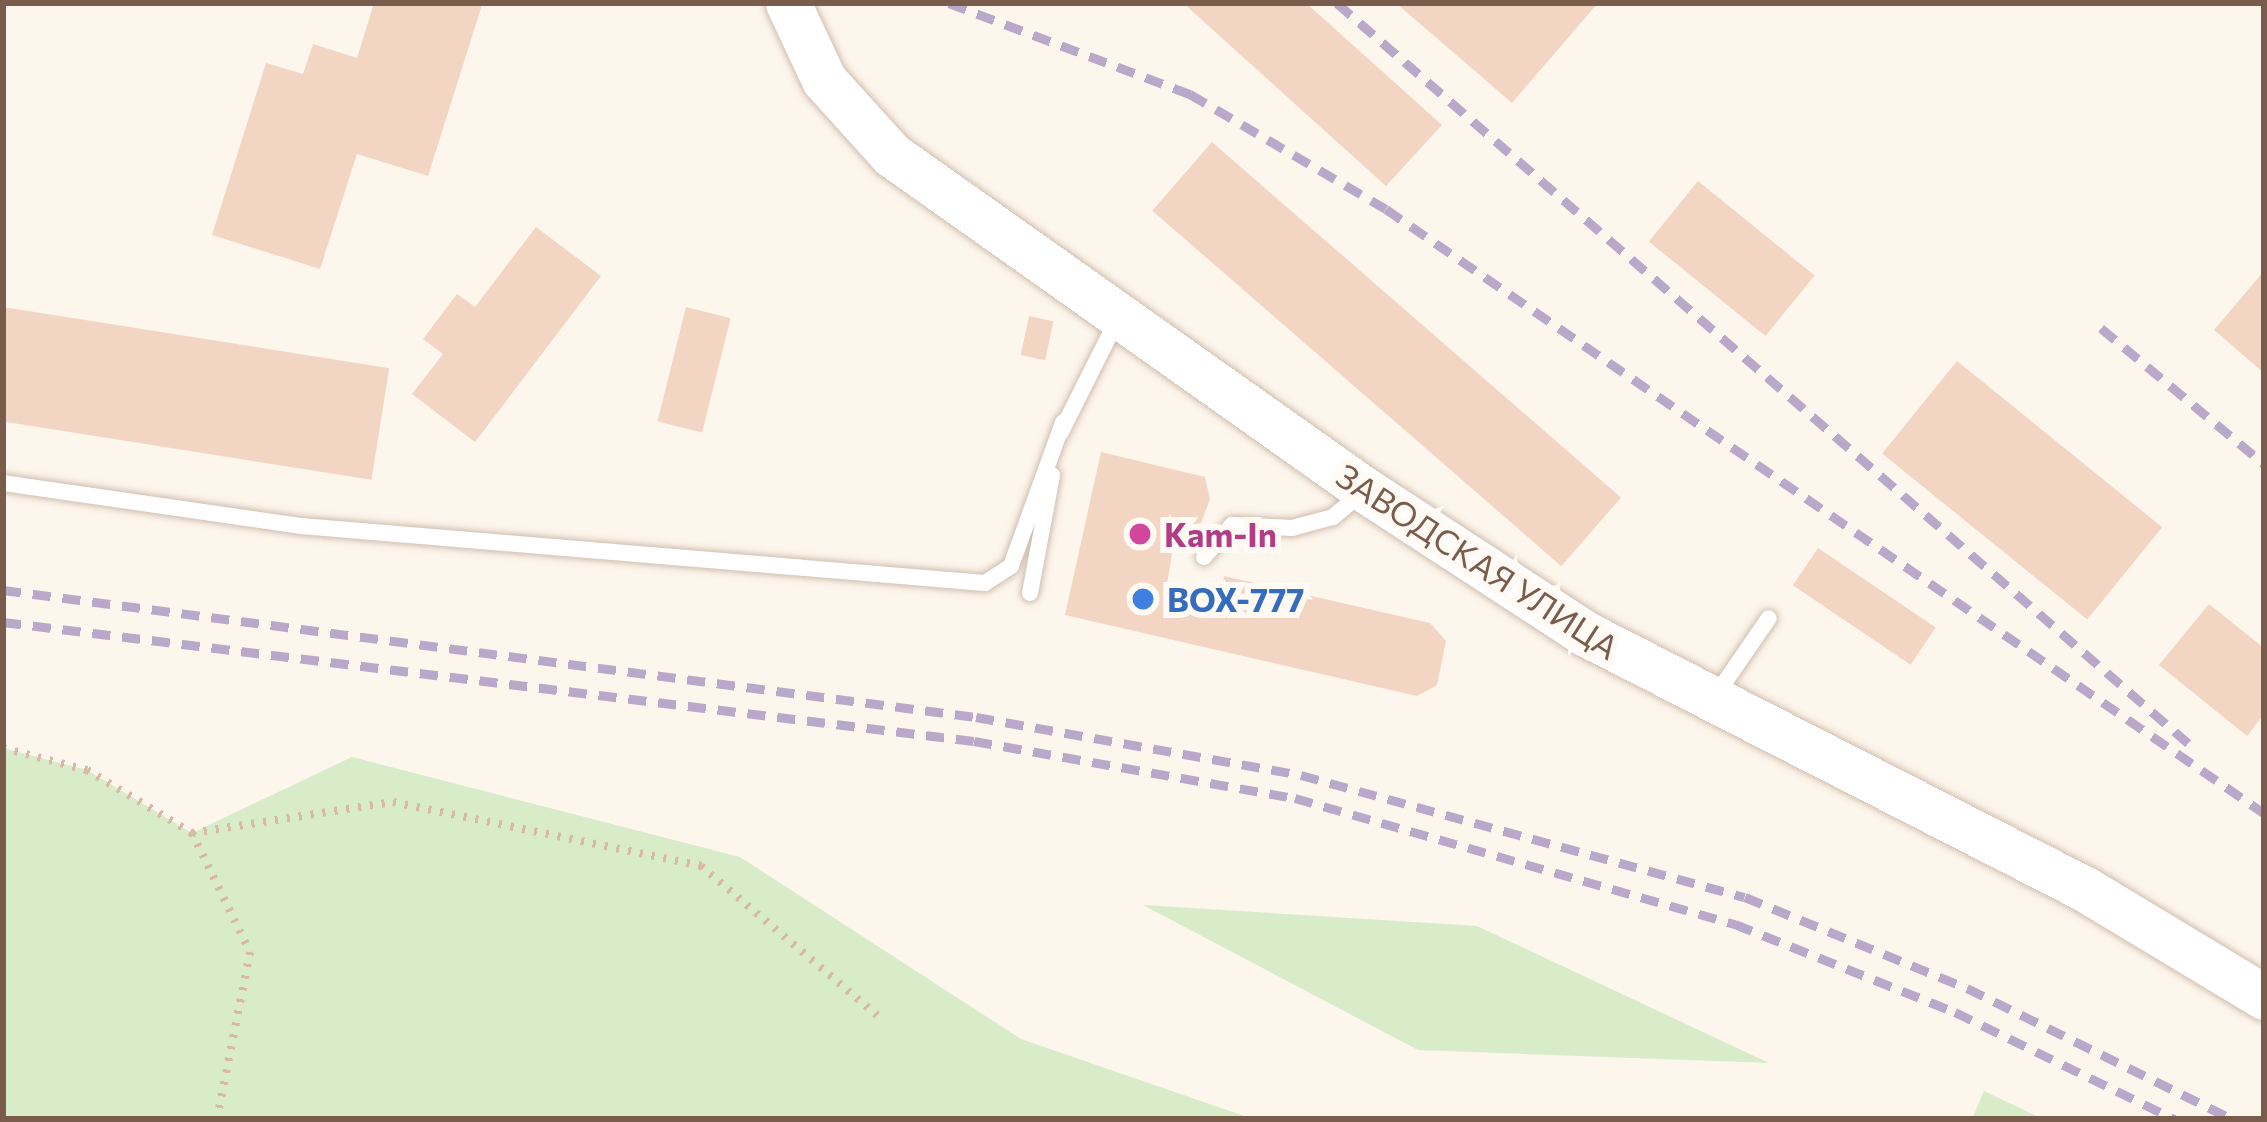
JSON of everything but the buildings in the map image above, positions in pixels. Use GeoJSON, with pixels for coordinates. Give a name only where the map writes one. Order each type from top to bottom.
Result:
{"type":"FeatureCollection","features":[{"type":"Feature","properties":{"kind":"main road","name":"ЗАВОДСКАЯ УЛИЦА"},"geometry":{"type":"LineString","coordinates":[[788,3],[824,80],[892,155],[1365,490],[1557,617],[1712,701],[2085,889],[2264,997]]}},
{"type":"Feature","properties":{"kind":"lane"},"geometry":{"type":"LineString","coordinates":[[3,483],[301,526],[986,583],[1012,566],[1063,422],[1120,316]]}},
{"type":"Feature","properties":{"kind":"lane"},"geometry":{"type":"LineString","coordinates":[[1030,592],[1063,422]]}},
{"type":"Feature","properties":{"kind":"lane"},"geometry":{"type":"LineString","coordinates":[[1204,557],[1232,525],[1292,528],[1333,517],[1365,490]]}},
{"type":"Feature","properties":{"kind":"lane"},"geometry":{"type":"LineString","coordinates":[[1712,701],[1769,618]]}},
{"type":"Feature","properties":{"kind":"path"},"geometry":{"type":"LineString","coordinates":[[3,748],[87,770],[192,833],[250,952],[217,1119]]}},
{"type":"Feature","properties":{"kind":"path"},"geometry":{"type":"LineString","coordinates":[[192,833],[393,802],[700,866],[884,1022]]}},
{"type":"Feature","properties":{"kind":"green space"},"geometry":{"type":"Polygon","coordinates":[[[3,748],[87,770],[192,833],[352,757],[740,857],[1021,1039],[1253,1119],[3,1119],[3,748]]]}},
{"type":"Feature","properties":{"kind":"green space"},"geometry":{"type":"Polygon","coordinates":[[[1143,905],[1477,926],[1769,1063],[1418,1050],[1143,905]]]}},
{"type":"Feature","properties":{"kind":"green space"},"geometry":{"type":"Polygon","coordinates":[[[1984,1091],[2043,1119],[1972,1119],[1984,1091]]]}},
{"type":"Feature","properties":{"kind":"railway"},"geometry":{"type":"LineString","coordinates":[[949,3],[1190,94],[1386,209],[2264,813]]}},
{"type":"Feature","properties":{"kind":"railway"},"geometry":{"type":"LineString","coordinates":[[1337,3],[2188,743]]}},
{"type":"Feature","properties":{"kind":"railway"},"geometry":{"type":"LineString","coordinates":[[2101,328],[2264,464]]}},
{"type":"Feature","properties":{"kind":"railway"},"geometry":{"type":"LineString","coordinates":[[3,590],[976,717],[1301,775],[1745,897],[1967,988],[2232,1119]]}},
{"type":"Feature","properties":{"kind":"railway"},"geometry":{"type":"LineString","coordinates":[[3,622],[974,741],[1295,798],[1735,924],[1955,1012],[2174,1119]]}},
{"type":"Feature","properties":{"kind":"place","name":"Kam-In"},"geometry":{"type":"Point","coordinates":[1140,534]}},
{"type":"Feature","properties":{"kind":"place","name":"ВОХ-777"},"geometry":{"type":"Point","coordinates":[1143,599]}}]}
